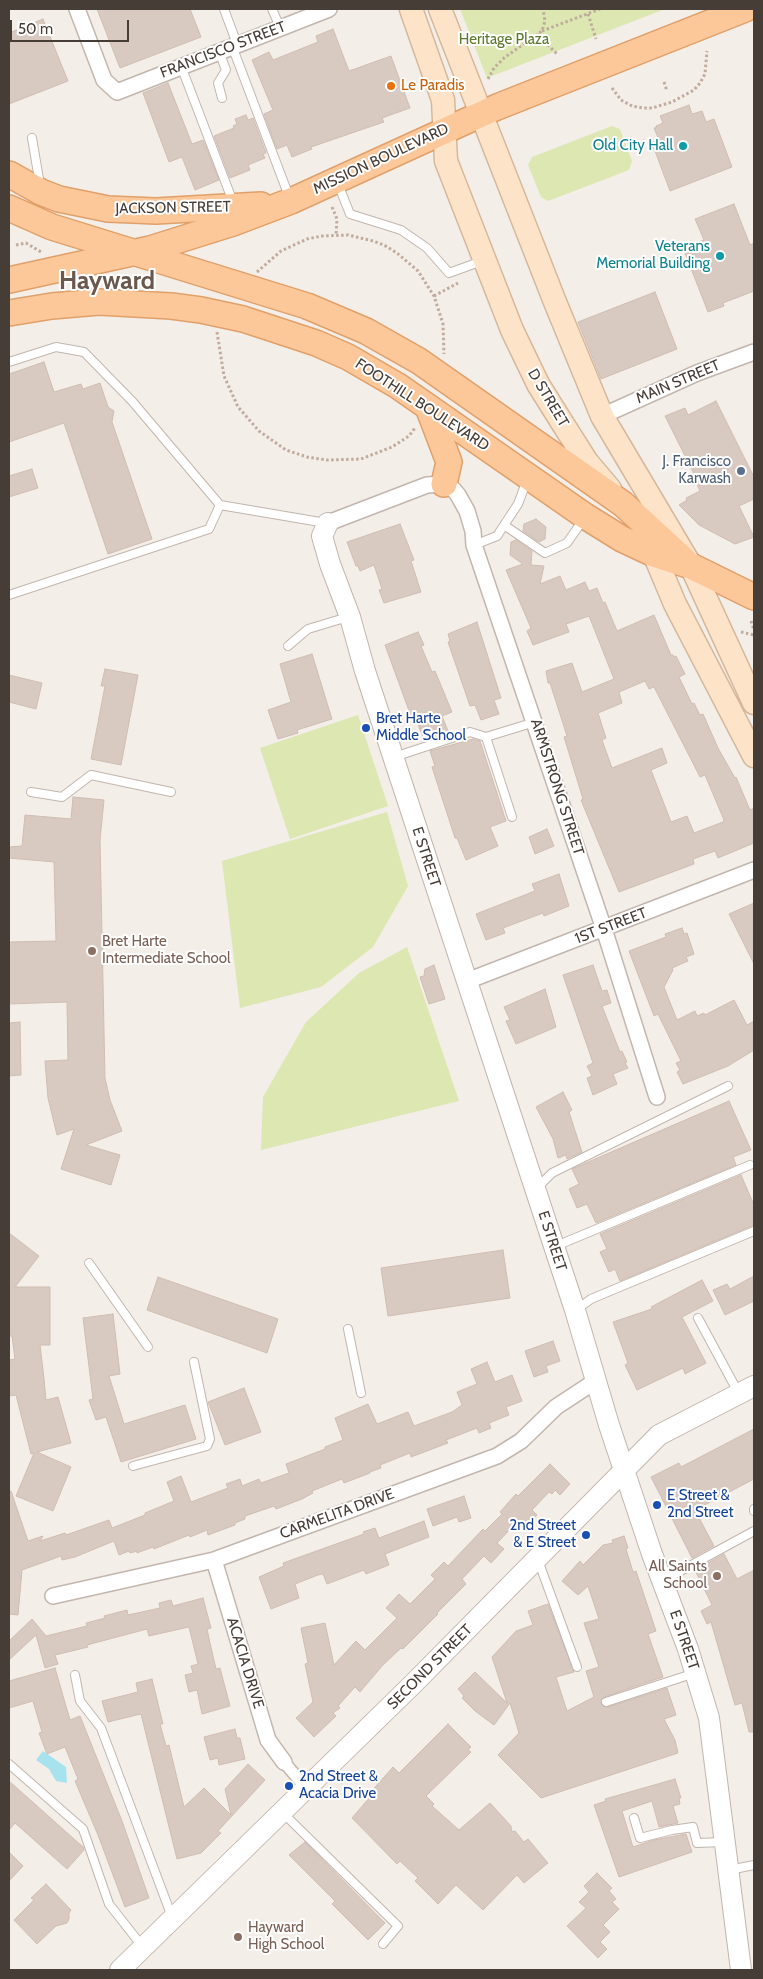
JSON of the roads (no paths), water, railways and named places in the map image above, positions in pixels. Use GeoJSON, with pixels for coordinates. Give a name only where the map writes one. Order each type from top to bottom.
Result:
{"type":"FeatureCollection","features":[{"type":"Feature","properties":{"kind":"main road","name":"D STREET"},"geometry":{"type":"LineString","coordinates":[[412,9],[443,100],[446,162],[512,330],[538,384],[587,462],[624,504],[654,554],[674,604],[754,756]]}},
{"type":"Feature","properties":{"kind":"main road"},"geometry":{"type":"LineString","coordinates":[[440,9],[602,416],[692,566],[754,703]]}},
{"type":"Feature","properties":{"kind":"main road","name":"MISSION BOULEVARD"},"geometry":{"type":"LineString","coordinates":[[9,280],[134,252],[212,230],[287,202],[481,114],[745,9]]}},
{"type":"Feature","properties":{"kind":"main road","name":"JACKSON STREET"},"geometry":{"type":"LineString","coordinates":[[9,174],[41,192],[85,205],[120,210],[156,211],[287,202]]}},
{"type":"Feature","properties":{"kind":"main road"},"geometry":{"type":"LineString","coordinates":[[9,208],[52,227],[134,252]]}},
{"type":"Feature","properties":{"kind":"main road","name":"FOOTHILL BOULEVARD"},"geometry":{"type":"LineString","coordinates":[[134,252],[328,313],[366,331],[419,361],[624,504],[692,566]]}},
{"type":"Feature","properties":{"kind":"main road","name":"FOOTHILL BOULEVARD"},"geometry":{"type":"LineString","coordinates":[[9,313],[99,302],[137,303],[216,313],[268,326],[316,343],[348,357],[392,382],[422,417],[528,476],[622,539],[654,554],[692,566],[754,597]]}},
{"type":"Feature","properties":{"kind":"main road"},"geometry":{"type":"LineString","coordinates":[[422,417],[448,462],[444,484]]}},
{"type":"Feature","properties":{"kind":"street","name":"FRANCISCO STREET"},"geometry":{"type":"LineString","coordinates":[[76,9],[104,80],[117,92],[280,27],[310,12],[328,9]]}},
{"type":"Feature","properties":{"kind":"street","name":"MAIN STREET"},"geometry":{"type":"LineString","coordinates":[[602,416],[697,373],[754,352]]}},
{"type":"Feature","properties":{"kind":"street"},"geometry":{"type":"LineString","coordinates":[[328,523],[427,485],[444,484]]}},
{"type":"Feature","properties":{"kind":"street","name":"ARMSTRONG STREET"},"geometry":{"type":"LineString","coordinates":[[444,484],[454,490],[467,511],[473,531],[474,545],[604,929],[657,1097]]}},
{"type":"Feature","properties":{"kind":"street","name":"E STREET"},"geometry":{"type":"LineString","coordinates":[[328,523],[322,536],[330,564],[350,616],[365,671],[575,1310],[624,1469],[710,1718],[741,1970]]}},
{"type":"Feature","properties":{"kind":"street","name":"1ST STREET"},"geometry":{"type":"LineString","coordinates":[[467,981],[754,870]]}},
{"type":"Feature","properties":{"kind":"street","name":"CARMELITA DRIVE"},"geometry":{"type":"LineString","coordinates":[[53,1596],[214,1560],[503,1453],[520,1441],[556,1406],[596,1380]]}},
{"type":"Feature","properties":{"kind":"street","name":"SECOND STREET"},"geometry":{"type":"LineString","coordinates":[[120,1970],[283,1813],[538,1560],[624,1469],[659,1435],[747,1390]]}},
{"type":"Feature","properties":{"kind":"street","name":"ACACIA DRIVE"},"geometry":{"type":"LineString","coordinates":[[214,1560],[268,1740],[284,1762]]}},
{"type":"Feature","properties":{"kind":"street"},"geometry":{"type":"LineString","coordinates":[[284,1762],[307,1789]]}},
{"type":"Feature","properties":{"kind":"lane"},"geometry":{"type":"LineString","coordinates":[[224,9],[230,47],[287,202]]}},
{"type":"Feature","properties":{"kind":"lane"},"geometry":{"type":"LineString","coordinates":[[272,9],[280,27]]}},
{"type":"Feature","properties":{"kind":"lane"},"geometry":{"type":"LineString","coordinates":[[222,98],[218,84],[226,70],[230,47]]}},
{"type":"Feature","properties":{"kind":"lane"},"geometry":{"type":"LineString","coordinates":[[181,66],[235,206]]}},
{"type":"Feature","properties":{"kind":"lane"},"geometry":{"type":"LineString","coordinates":[[32,138],[41,192]]}},
{"type":"Feature","properties":{"kind":"lane"},"geometry":{"type":"LineString","coordinates":[[337,180],[350,214],[401,230],[428,248],[449,273],[484,260]]}},
{"type":"Feature","properties":{"kind":"lane"},"geometry":{"type":"LineString","coordinates":[[9,362],[56,347],[84,352],[132,401],[220,505],[328,523]]}},
{"type":"Feature","properties":{"kind":"lane"},"geometry":{"type":"LineString","coordinates":[[474,545],[497,536],[518,504],[528,476]]}},
{"type":"Feature","properties":{"kind":"lane"},"geometry":{"type":"LineString","coordinates":[[9,595],[209,529],[220,505]]}},
{"type":"Feature","properties":{"kind":"lane"},"geometry":{"type":"LineString","coordinates":[[504,525],[545,553],[568,543],[585,516]]}},
{"type":"Feature","properties":{"kind":"lane"},"geometry":{"type":"LineString","coordinates":[[288,646],[308,629],[350,616]]}},
{"type":"Feature","properties":{"kind":"lane"},"geometry":{"type":"LineString","coordinates":[[393,758],[470,732],[486,737],[535,722]]}},
{"type":"Feature","properties":{"kind":"lane"},"geometry":{"type":"LineString","coordinates":[[486,737],[512,817]]}},
{"type":"Feature","properties":{"kind":"lane"},"geometry":{"type":"LineString","coordinates":[[31,792],[62,797],[91,775],[171,792]]}},
{"type":"Feature","properties":{"kind":"lane"},"geometry":{"type":"LineString","coordinates":[[535,1190],[552,1173],[728,1086]]}},
{"type":"Feature","properties":{"kind":"lane"},"geometry":{"type":"LineString","coordinates":[[554,1246],[750,1165]]}},
{"type":"Feature","properties":{"kind":"lane"},"geometry":{"type":"LineString","coordinates":[[575,1310],[591,1300],[754,1231]]}},
{"type":"Feature","properties":{"kind":"lane"},"geometry":{"type":"LineString","coordinates":[[88,1263],[148,1347]]}},
{"type":"Feature","properties":{"kind":"lane"},"geometry":{"type":"LineString","coordinates":[[698,1318],[747,1390]]}},
{"type":"Feature","properties":{"kind":"lane"},"geometry":{"type":"LineString","coordinates":[[348,1329],[361,1393]]}},
{"type":"Feature","properties":{"kind":"lane"},"geometry":{"type":"LineString","coordinates":[[133,1466],[207,1446],[210,1439],[194,1362]]}},
{"type":"Feature","properties":{"kind":"lane"},"geometry":{"type":"LineString","coordinates":[[663,1580],[754,1531]]}},
{"type":"Feature","properties":{"kind":"lane"},"geometry":{"type":"LineString","coordinates":[[538,1560],[578,1667]]}},
{"type":"Feature","properties":{"kind":"lane"},"geometry":{"type":"LineString","coordinates":[[606,1702],[695,1673]]}},
{"type":"Feature","properties":{"kind":"lane"},"geometry":{"type":"LineString","coordinates":[[75,1675],[80,1701],[101,1728],[173,1918]]}},
{"type":"Feature","properties":{"kind":"lane"},"geometry":{"type":"LineString","coordinates":[[9,1764],[83,1828],[109,1904],[144,1947]]}},
{"type":"Feature","properties":{"kind":"lane"},"geometry":{"type":"LineString","coordinates":[[283,1813],[398,1926],[383,1944]]}},
{"type":"Feature","properties":{"kind":"lane"},"geometry":{"type":"LineString","coordinates":[[634,1818],[640,1838],[693,1827],[697,1842],[726,1842]]}},
{"type":"Feature","properties":{"kind":"lane"},"geometry":{"type":"LineString","coordinates":[[729,1870],[754,1865]]}},
{"type":"Feature","properties":{"kind":"water"},"geometry":{"type":"Polygon","coordinates":[[[43,1751],[66,1767],[67,1783],[56,1781],[49,1769],[36,1760],[43,1751]]]}},
{"type":"Feature","properties":{"kind":"place","name":"Le Paradis"},"geometry":{"type":"Point","coordinates":[391,86]}},
{"type":"Feature","properties":{"kind":"place","name":"Old City Hall"},"geometry":{"type":"Point","coordinates":[683,146]}},
{"type":"Feature","properties":{"kind":"place","name":"Veterans Memorial Building"},"geometry":{"type":"Point","coordinates":[720,256]}},
{"type":"Feature","properties":{"kind":"place","name":"J. Francisco Karwash"},"geometry":{"type":"Point","coordinates":[741,471]}},
{"type":"Feature","properties":{"kind":"place","name":"Bret Harte Middle School"},"geometry":{"type":"Point","coordinates":[366,728]}},
{"type":"Feature","properties":{"kind":"place","name":"Bret Harte Intermediate School"},"geometry":{"type":"Point","coordinates":[92,951]}},
{"type":"Feature","properties":{"kind":"place","name":"E Street & 2nd Street"},"geometry":{"type":"Point","coordinates":[657,1505]}},
{"type":"Feature","properties":{"kind":"place","name":"2nd Street & E Street"},"geometry":{"type":"Point","coordinates":[586,1535]}},
{"type":"Feature","properties":{"kind":"place","name":"All Saints School"},"geometry":{"type":"Point","coordinates":[717,1576]}},
{"type":"Feature","properties":{"kind":"place","name":"2nd Street & Acacia Drive"},"geometry":{"type":"Point","coordinates":[289,1786]}},
{"type":"Feature","properties":{"kind":"place","name":"Hayward High School"},"geometry":{"type":"Point","coordinates":[238,1937]}},
{"type":"Feature","properties":{"kind":"district","name":"Hayward"},"geometry":{"type":"Point","coordinates":[107,282]}},
{"type":"Feature","properties":{"kind":"park label","name":"Heritage Plaza"},"geometry":{"type":"Point","coordinates":[504,40]}}]}
